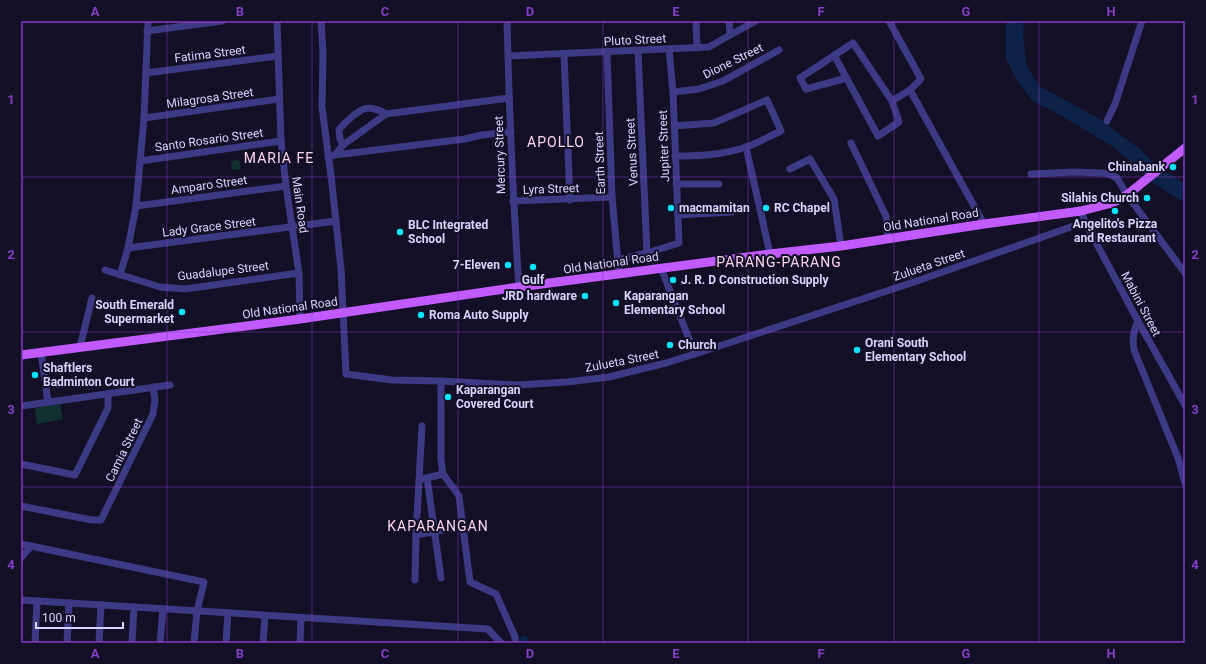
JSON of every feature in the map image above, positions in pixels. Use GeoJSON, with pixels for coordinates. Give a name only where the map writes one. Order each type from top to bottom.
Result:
{"type":"FeatureCollection","features":[{"type":"Feature","properties":{"kind":"main road","name":"Old National Road"},"geometry":{"type":"LineString","coordinates":[[21,355],[80,346],[300,319],[661,268],[842,246],[888,238],[1081,211],[1112,203],[1127,195],[1185,148]]}},
{"type":"Feature","properties":{"kind":"street"},"geometry":{"type":"LineString","coordinates":[[120,275],[128,248],[136,206],[144,118],[148,21]]}},
{"type":"Feature","properties":{"kind":"street"},"geometry":{"type":"LineString","coordinates":[[147,31],[222,21]]}},
{"type":"Feature","properties":{"kind":"street","name":"Main Road"},"geometry":{"type":"LineString","coordinates":[[277,21],[281,142],[299,273],[300,319]]}},
{"type":"Feature","properties":{"kind":"street"},"geometry":{"type":"LineString","coordinates":[[321,21],[323,52],[322,107],[331,156],[344,313]]}},
{"type":"Feature","properties":{"kind":"street","name":"Mercury Street"},"geometry":{"type":"LineString","coordinates":[[507,21],[509,98],[519,287]]}},
{"type":"Feature","properties":{"kind":"street"},"geometry":{"type":"LineString","coordinates":[[696,21],[698,48]]}},
{"type":"Feature","properties":{"kind":"street"},"geometry":{"type":"LineString","coordinates":[[729,21],[730,35]]}},
{"type":"Feature","properties":{"kind":"street","name":"Pluto Street"},"geometry":{"type":"LineString","coordinates":[[508,56],[709,47],[756,21]]}},
{"type":"Feature","properties":{"kind":"street"},"geometry":{"type":"LineString","coordinates":[[889,21],[921,79],[910,90],[892,101]]}},
{"type":"Feature","properties":{"kind":"street"},"geometry":{"type":"LineString","coordinates":[[1107,121],[1115,104],[1142,21]]}},
{"type":"Feature","properties":{"kind":"street"},"geometry":{"type":"LineString","coordinates":[[834,55],[847,78],[878,136],[899,122],[892,101],[853,43],[834,55],[800,78],[806,89],[847,78]]}},
{"type":"Feature","properties":{"kind":"street","name":"Jupiter Street"},"geometry":{"type":"LineString","coordinates":[[647,253],[679,243],[673,92],[669,49]]}},
{"type":"Feature","properties":{"kind":"street","name":"Dione Street"},"geometry":{"type":"LineString","coordinates":[[673,92],[699,90],[723,81],[779,50]]}},
{"type":"Feature","properties":{"kind":"street","name":"Venus Street"},"geometry":{"type":"LineString","coordinates":[[638,51],[647,253]]}},
{"type":"Feature","properties":{"kind":"street","name":"Earth Street"},"geometry":{"type":"LineString","coordinates":[[607,52],[612,197],[619,274]]}},
{"type":"Feature","properties":{"kind":"street"},"geometry":{"type":"LineString","coordinates":[[564,54],[570,200]]}},
{"type":"Feature","properties":{"kind":"street","name":"Fatima Street"},"geometry":{"type":"LineString","coordinates":[[146,73],[278,56]]}},
{"type":"Feature","properties":{"kind":"street"},"geometry":{"type":"LineString","coordinates":[[910,90],[984,224]]}},
{"type":"Feature","properties":{"kind":"street"},"geometry":{"type":"LineString","coordinates":[[331,156],[343,145],[386,114],[509,98]]}},
{"type":"Feature","properties":{"kind":"street","name":"Milagrosa Street"},"geometry":{"type":"LineString","coordinates":[[144,118],[279,99]]}},
{"type":"Feature","properties":{"kind":"street"},"geometry":{"type":"LineString","coordinates":[[674,126],[714,123],[767,100],[781,131],[746,147],[703,156],[675,156]]}},
{"type":"Feature","properties":{"kind":"street"},"geometry":{"type":"LineString","coordinates":[[343,145],[338,130],[343,124],[364,109],[378,109],[386,114]]}},
{"type":"Feature","properties":{"kind":"street"},"geometry":{"type":"LineString","coordinates":[[331,156],[511,132]]}},
{"type":"Feature","properties":{"kind":"street","name":"Santo Rosario Street"},"geometry":{"type":"LineString","coordinates":[[140,161],[281,142]]}},
{"type":"Feature","properties":{"kind":"street"},"geometry":{"type":"LineString","coordinates":[[851,142],[886,216],[888,238]]}},
{"type":"Feature","properties":{"kind":"street"},"geometry":{"type":"LineString","coordinates":[[746,147],[770,254]]}},
{"type":"Feature","properties":{"kind":"street"},"geometry":{"type":"LineString","coordinates":[[790,169],[810,159],[834,199],[842,246]]}},
{"type":"Feature","properties":{"kind":"street"},"geometry":{"type":"LineString","coordinates":[[1031,174],[1074,172],[1109,174],[1117,178],[1127,195],[1185,273]]}},
{"type":"Feature","properties":{"kind":"street"},"geometry":{"type":"LineString","coordinates":[[676,184],[719,184]]}},
{"type":"Feature","properties":{"kind":"street","name":"Amparo Street"},"geometry":{"type":"LineString","coordinates":[[136,206],[286,186]]}},
{"type":"Feature","properties":{"kind":"street","name":"Lyra Street"},"geometry":{"type":"LineString","coordinates":[[514,201],[570,200],[612,197]]}},
{"type":"Feature","properties":{"kind":"street","name":"Mabini Street"},"geometry":{"type":"LineString","coordinates":[[1081,211],[1085,222],[1138,321],[1185,405]]}},
{"type":"Feature","properties":{"kind":"street"},"geometry":{"type":"LineString","coordinates":[[678,215],[732,212]]}},
{"type":"Feature","properties":{"kind":"street","name":"Lady Grace Street"},"geometry":{"type":"LineString","coordinates":[[128,248],[292,228],[336,221]]}},
{"type":"Feature","properties":{"kind":"street","name":"Zulueta Street"},"geometry":{"type":"LineString","coordinates":[[344,313],[346,374],[392,380],[516,385],[567,382],[609,376],[666,363],[917,281],[1085,222]]}},
{"type":"Feature","properties":{"kind":"street"},"geometry":{"type":"LineString","coordinates":[[617,260],[647,253]]}},
{"type":"Feature","properties":{"kind":"street"},"geometry":{"type":"LineString","coordinates":[[661,268],[695,354]]}},
{"type":"Feature","properties":{"kind":"street","name":"Guadalupe Street"},"geometry":{"type":"LineString","coordinates":[[105,270],[160,287],[185,289],[299,273]]}},
{"type":"Feature","properties":{"kind":"street"},"geometry":{"type":"LineString","coordinates":[[80,346],[92,298]]}},
{"type":"Feature","properties":{"kind":"street"},"geometry":{"type":"LineString","coordinates":[[1138,321],[1132,339],[1134,350],[1178,458],[1185,483]]}},
{"type":"Feature","properties":{"kind":"street"},"geometry":{"type":"LineString","coordinates":[[41,352],[48,402]]}},
{"type":"Feature","properties":{"kind":"street"},"geometry":{"type":"LineString","coordinates":[[440,381],[441,459],[443,474],[459,496],[470,582],[496,594],[515,638],[515,643]]}},
{"type":"Feature","properties":{"kind":"street"},"geometry":{"type":"LineString","coordinates":[[21,406],[170,385]]}},
{"type":"Feature","properties":{"kind":"street","name":"Camia Street"},"geometry":{"type":"LineString","coordinates":[[21,506],[92,520],[101,520],[153,414],[155,400],[153,387]]}},
{"type":"Feature","properties":{"kind":"street"},"geometry":{"type":"LineString","coordinates":[[21,464],[75,475],[108,408],[108,394]]}},
{"type":"Feature","properties":{"kind":"street"},"geometry":{"type":"LineString","coordinates":[[415,580],[422,426]]}},
{"type":"Feature","properties":{"kind":"street"},"geometry":{"type":"LineString","coordinates":[[419,480],[443,474]]}},
{"type":"Feature","properties":{"kind":"street"},"geometry":{"type":"LineString","coordinates":[[427,478],[442,578]]}},
{"type":"Feature","properties":{"kind":"street"},"geometry":{"type":"LineString","coordinates":[[416,535],[464,526]]}},
{"type":"Feature","properties":{"kind":"street"},"geometry":{"type":"LineString","coordinates":[[21,544],[204,582],[197,611],[194,643]]}},
{"type":"Feature","properties":{"kind":"street"},"geometry":{"type":"LineString","coordinates":[[21,558],[31,546]]}},
{"type":"Feature","properties":{"kind":"street"},"geometry":{"type":"LineString","coordinates":[[21,600],[488,629],[501,643]]}},
{"type":"Feature","properties":{"kind":"street"},"geometry":{"type":"LineString","coordinates":[[34,643],[38,601]]}},
{"type":"Feature","properties":{"kind":"street"},"geometry":{"type":"LineString","coordinates":[[67,643],[69,603]]}},
{"type":"Feature","properties":{"kind":"street"},"geometry":{"type":"LineString","coordinates":[[99,643],[101,605]]}},
{"type":"Feature","properties":{"kind":"street"},"geometry":{"type":"LineString","coordinates":[[132,643],[134,607]]}},
{"type":"Feature","properties":{"kind":"street"},"geometry":{"type":"LineString","coordinates":[[160,643],[163,609]]}},
{"type":"Feature","properties":{"kind":"street"},"geometry":{"type":"LineString","coordinates":[[226,643],[228,614]]}},
{"type":"Feature","properties":{"kind":"street"},"geometry":{"type":"LineString","coordinates":[[263,643],[265,616]]}},
{"type":"Feature","properties":{"kind":"street"},"geometry":{"type":"LineString","coordinates":[[300,643],[301,618]]}},
{"type":"Feature","properties":{"kind":"green space"},"geometry":{"type":"Polygon","coordinates":[[[239,160],[241,169],[232,170],[231,161],[239,160]]]}},
{"type":"Feature","properties":{"kind":"green space"},"geometry":{"type":"Polygon","coordinates":[[[60,404],[63,419],[37,424],[35,408],[60,404]]]}},
{"type":"Feature","properties":{"kind":"water"},"geometry":{"type":"Polygon","coordinates":[[[1006,21],[1024,21],[1023,36],[1026,64],[1039,86],[1100,119],[1141,150],[1156,165],[1185,184],[1185,203],[1153,183],[1135,165],[1112,146],[1055,112],[1033,101],[1019,84],[1006,59],[1006,21]]]}},
{"type":"Feature","properties":{"kind":"place","name":"Chinabank"},"geometry":{"type":"Point","coordinates":[1173,167]}},
{"type":"Feature","properties":{"kind":"place","name":"Silahis Church"},"geometry":{"type":"Point","coordinates":[1147,198]}},
{"type":"Feature","properties":{"kind":"place","name":"macmamitan"},"geometry":{"type":"Point","coordinates":[671,208]}},
{"type":"Feature","properties":{"kind":"place","name":"RC Chapel"},"geometry":{"type":"Point","coordinates":[766,208]}},
{"type":"Feature","properties":{"kind":"place","name":"Angelito's Pizza and Restaurant"},"geometry":{"type":"Point","coordinates":[1115,211]}},
{"type":"Feature","properties":{"kind":"place","name":"BLC Integrated School"},"geometry":{"type":"Point","coordinates":[400,232]}},
{"type":"Feature","properties":{"kind":"place","name":"7-Eleven"},"geometry":{"type":"Point","coordinates":[508,265]}},
{"type":"Feature","properties":{"kind":"place","name":"Gulf"},"geometry":{"type":"Point","coordinates":[533,267]}},
{"type":"Feature","properties":{"kind":"place","name":"J. R. D Construction Supply"},"geometry":{"type":"Point","coordinates":[673,280]}},
{"type":"Feature","properties":{"kind":"place","name":"JRD hardware"},"geometry":{"type":"Point","coordinates":[585,296]}},
{"type":"Feature","properties":{"kind":"place","name":"Kaparangan Elementary School"},"geometry":{"type":"Point","coordinates":[616,303]}},
{"type":"Feature","properties":{"kind":"place","name":"South Emerald Supermarket"},"geometry":{"type":"Point","coordinates":[182,312]}},
{"type":"Feature","properties":{"kind":"place","name":"Roma Auto Supply"},"geometry":{"type":"Point","coordinates":[421,315]}},
{"type":"Feature","properties":{"kind":"place","name":"Church"},"geometry":{"type":"Point","coordinates":[670,345]}},
{"type":"Feature","properties":{"kind":"place","name":"Orani South Elementary School"},"geometry":{"type":"Point","coordinates":[857,350]}},
{"type":"Feature","properties":{"kind":"place","name":"Shaftlers Badminton Court"},"geometry":{"type":"Point","coordinates":[35,375]}},
{"type":"Feature","properties":{"kind":"place","name":"Kaparangan Covered Court"},"geometry":{"type":"Point","coordinates":[448,397]}},
{"type":"Feature","properties":{"kind":"district","name":"APOLLO"},"geometry":{"type":"Point","coordinates":[556,142]}},
{"type":"Feature","properties":{"kind":"district","name":"MARIA FE"},"geometry":{"type":"Point","coordinates":[279,158]}},
{"type":"Feature","properties":{"kind":"district","name":"PARANG-PARANG"},"geometry":{"type":"Point","coordinates":[779,262]}},
{"type":"Feature","properties":{"kind":"district","name":"KAPARANGAN"},"geometry":{"type":"Point","coordinates":[438,526]}}]}
